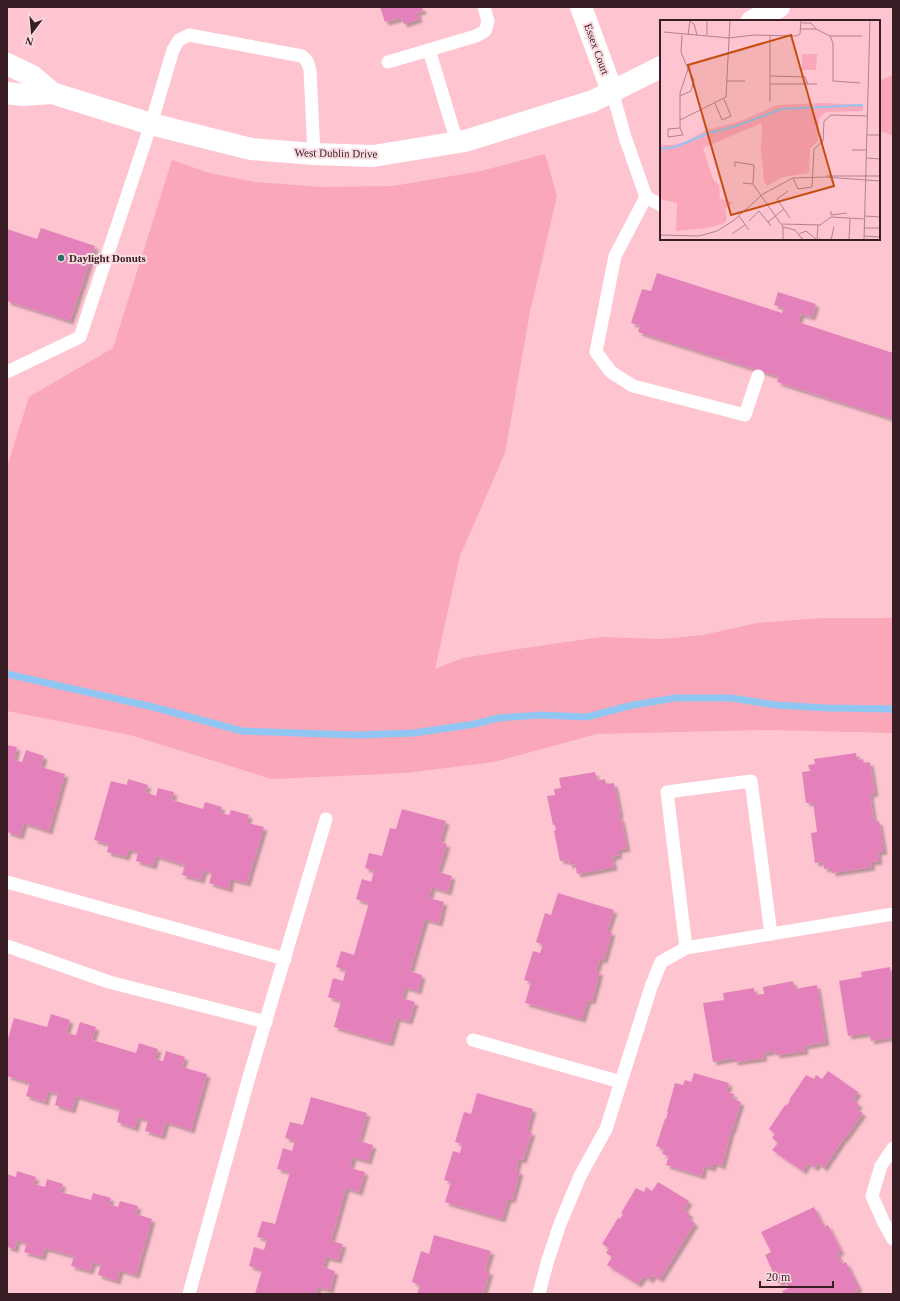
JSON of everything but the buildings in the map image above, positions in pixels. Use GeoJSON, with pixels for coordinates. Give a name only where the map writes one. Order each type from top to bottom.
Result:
{"type":"FeatureCollection","features":[{"type":"Feature","properties":{"kind":"street","name":"Essex Court"},"geometry":{"type":"LineString","coordinates":[[581,7],[612,91]]}},
{"type":"Feature","properties":{"kind":"street"},"geometry":{"type":"LineString","coordinates":[[754,20],[779,7]]}},
{"type":"Feature","properties":{"kind":"street","name":"West Dublin Drive"},"geometry":{"type":"LineString","coordinates":[[7,64],[32,76],[52,93]]}},
{"type":"Feature","properties":{"kind":"street","name":"West Dublin Drive"},"geometry":{"type":"LineString","coordinates":[[7,93],[23,95],[52,93],[150,124],[251,149],[314,154],[373,156],[457,142],[593,101],[660,67]]}},
{"type":"Feature","properties":{"kind":"lane"},"geometry":{"type":"LineString","coordinates":[[388,62],[476,36],[485,31],[488,21],[484,7]]}},
{"type":"Feature","properties":{"kind":"lane"},"geometry":{"type":"LineString","coordinates":[[7,372],[80,337],[173,50],[180,40],[189,35],[302,56],[307,61],[310,70],[314,154]]}},
{"type":"Feature","properties":{"kind":"lane"},"geometry":{"type":"LineString","coordinates":[[429,50],[457,142]]}},
{"type":"Feature","properties":{"kind":"lane"},"geometry":{"type":"LineString","coordinates":[[612,91],[625,137],[646,197],[660,204]]}},
{"type":"Feature","properties":{"kind":"lane"},"geometry":{"type":"LineString","coordinates":[[646,197],[615,256],[596,352],[611,372],[633,386],[745,414],[758,376]]}},
{"type":"Feature","properties":{"kind":"lane"},"geometry":{"type":"LineString","coordinates":[[686,948],[667,792],[751,781],[771,934]]}},
{"type":"Feature","properties":{"kind":"lane"},"geometry":{"type":"LineString","coordinates":[[189,1294],[266,1022],[326,819]]}},
{"type":"Feature","properties":{"kind":"lane"},"geometry":{"type":"LineString","coordinates":[[7,882],[285,959]]}},
{"type":"Feature","properties":{"kind":"lane"},"geometry":{"type":"LineString","coordinates":[[539,1294],[547,1263],[560,1224],[580,1176],[606,1129],[651,987],[661,962],[686,948],[893,914]]}},
{"type":"Feature","properties":{"kind":"lane"},"geometry":{"type":"LineString","coordinates":[[7,946],[109,982],[266,1022]]}},
{"type":"Feature","properties":{"kind":"lane"},"geometry":{"type":"LineString","coordinates":[[474,1040],[621,1082]]}},
{"type":"Feature","properties":{"kind":"lane"},"geometry":{"type":"LineString","coordinates":[[893,1148],[881,1166],[872,1196],[893,1239]]}},
{"type":"Feature","properties":{"kind":"shaded area"},"geometry":{"type":"Polygon","coordinates":[[[893,75],[893,136],[880,130],[880,81],[893,75]]]}},
{"type":"Feature","properties":{"kind":"shaded area"},"geometry":{"type":"Polygon","coordinates":[[[545,154],[557,196],[530,312],[505,453],[460,556],[435,669],[463,658],[601,637],[662,639],[703,635],[757,623],[823,618],[893,618],[893,733],[769,730],[597,734],[494,762],[406,773],[272,779],[130,735],[7,711],[7,467],[29,397],[113,348],[172,160],[209,173],[255,182],[322,187],[393,186],[481,171],[545,154]]]}},
{"type":"Feature","properties":{"kind":"waterway"},"geometry":{"type":"LineString","coordinates":[[7,674],[153,707],[242,731],[356,735],[414,733],[475,724],[498,718],[540,715],[587,717],[633,705],[675,698],[731,698],[776,705],[827,708],[893,709]]}},
{"type":"Feature","properties":{"kind":"place","name":"Daylight Donuts"},"geometry":{"type":"Point","coordinates":[61,258]}}]}
